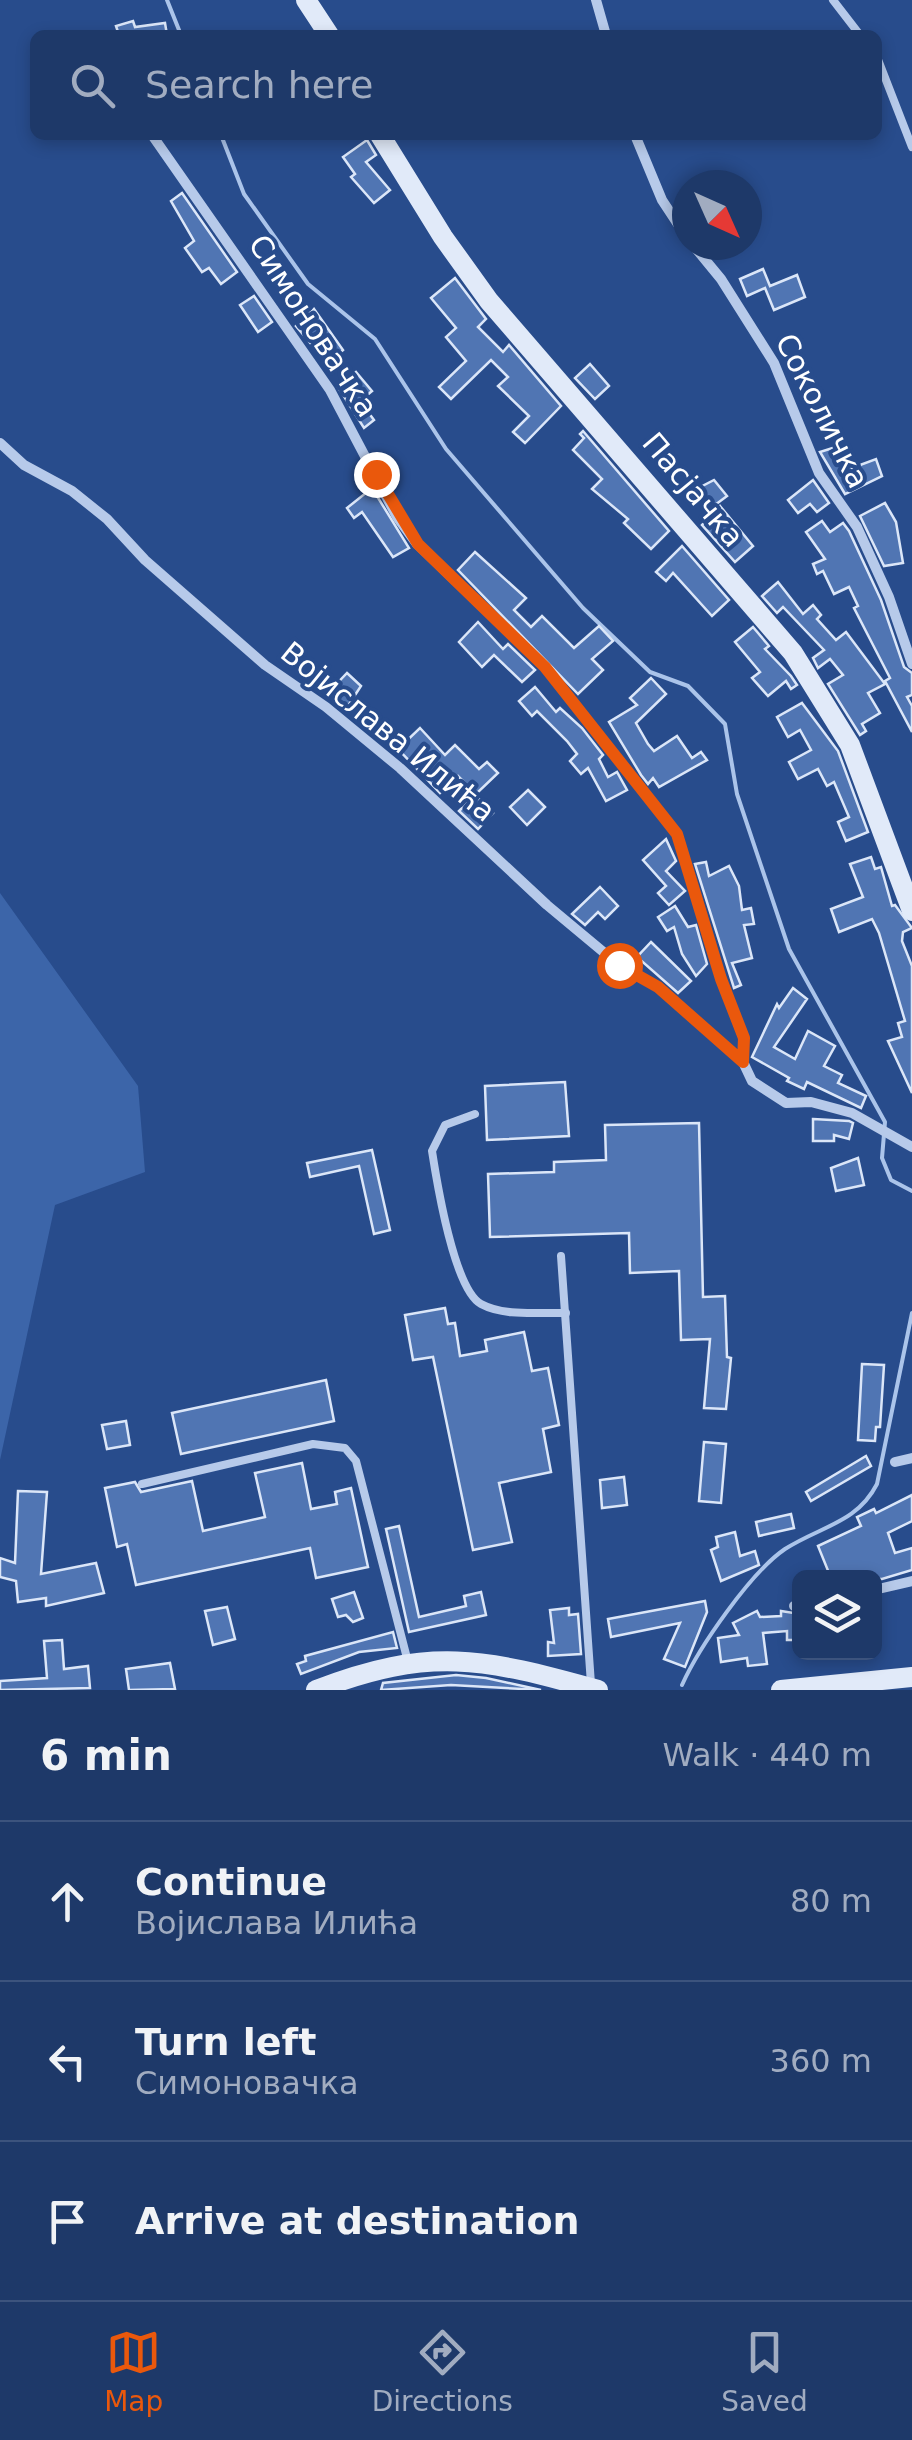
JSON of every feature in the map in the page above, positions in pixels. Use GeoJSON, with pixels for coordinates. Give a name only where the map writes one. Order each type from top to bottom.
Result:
{"type":"FeatureCollection","features":[{"type":"Feature","properties":{"kind":"main road"},"geometry":{"type":"LineString","coordinates":[[306,0],[326,30]]}},
{"type":"Feature","properties":{"kind":"main road","name":"Пасјачка"},"geometry":{"type":"LineString","coordinates":[[383,140],[443,238],[490,301],[793,653],[850,745],[912,911]]}},
{"type":"Feature","properties":{"kind":"main road"},"geometry":{"type":"LineString","coordinates":[[316,1690],[408,1662],[504,1665],[594,1689]]}},
{"type":"Feature","properties":{"kind":"main road"},"geometry":{"type":"LineString","coordinates":[[781,1690],[912,1678]]}},
{"type":"Feature","properties":{"kind":"street"},"geometry":{"type":"LineString","coordinates":[[596,0],[605,30]]}},
{"type":"Feature","properties":{"kind":"street","name":"Симоновачка"},"geometry":{"type":"LineString","coordinates":[[155,140],[322,378],[398,516],[418,544],[545,667],[677,834],[721,979],[744,1038],[743,1062]]}},
{"type":"Feature","properties":{"kind":"street"},"geometry":{"type":"LineString","coordinates":[[637,140],[672,215]]}},
{"type":"Feature","properties":{"kind":"street","name":"Соколичка"},"geometry":{"type":"LineString","coordinates":[[706,260],[774,362],[819,473],[857,527],[890,598],[912,664]]}},
{"type":"Feature","properties":{"kind":"street","name":"Војислава Илића"},"geometry":{"type":"LineString","coordinates":[[0,443],[24,465],[72,491],[95,510],[265,665],[400,768],[547,904],[619,965],[658,987],[743,1062]]}},
{"type":"Feature","properties":{"kind":"street"},"geometry":{"type":"LineString","coordinates":[[743,1062],[752,1082],[767,1094],[786,1103],[811,1102],[852,1113],[912,1147]]}},
{"type":"Feature","properties":{"kind":"street"},"geometry":{"type":"LineString","coordinates":[[895,1462],[912,1458]]}},
{"type":"Feature","properties":{"kind":"street"},"geometry":{"type":"LineString","coordinates":[[882,1588],[912,1581]]}},
{"type":"Feature","properties":{"kind":"lane"},"geometry":{"type":"LineString","coordinates":[[833,0],[856,30]]}},
{"type":"Feature","properties":{"kind":"lane"},"geometry":{"type":"LineString","coordinates":[[882,70],[912,147]]}},
{"type":"Feature","properties":{"kind":"lane"},"geometry":{"type":"LineString","coordinates":[[474,1114],[446,1126],[432,1151],[463,1282],[477,1300],[495,1309],[566,1313]]}},
{"type":"Feature","properties":{"kind":"lane"},"geometry":{"type":"LineString","coordinates":[[561,1256],[594,1689]]}},
{"type":"Feature","properties":{"kind":"lane"},"geometry":{"type":"LineString","coordinates":[[142,1484],[314,1444],[345,1448],[356,1461],[408,1662]]}},
{"type":"Feature","properties":{"kind":"shaded area"},"geometry":{"type":"Polygon","coordinates":[[[0,893],[138,1086],[145,1172],[55,1205],[0,1460],[0,893]]]}},
{"type":"Feature","properties":{"kind":"building"},"geometry":{"type":"Polygon","coordinates":[[[133,21],[135,27],[165,23],[166,30],[117,30],[116,26],[133,21]]]}},
{"type":"Feature","properties":{"kind":"building"},"geometry":{"type":"Polygon","coordinates":[[[367,140],[376,155],[366,162],[390,190],[374,203],[351,177],[355,174],[343,157],[367,140]]]}},
{"type":"Feature","properties":{"kind":"building"},"geometry":{"type":"Polygon","coordinates":[[[182,193],[237,272],[221,284],[209,268],[202,272],[185,248],[194,241],[171,201],[182,193]]]}},
{"type":"Feature","properties":{"kind":"building"},"geometry":{"type":"Polygon","coordinates":[[[763,269],[770,286],[797,275],[805,297],[774,310],[765,288],[747,296],[740,279],[763,269]]]}},
{"type":"Feature","properties":{"kind":"building"},"geometry":{"type":"Polygon","coordinates":[[[455,278],[486,319],[478,327],[503,352],[509,345],[561,406],[525,443],[513,432],[529,416],[498,386],[508,377],[491,360],[451,399],[439,387],[466,361],[446,337],[456,328],[431,298],[455,278]]]}},
{"type":"Feature","properties":{"kind":"building"},"geometry":{"type":"Polygon","coordinates":[[[254,296],[272,322],[258,332],[240,305],[254,296]]]}},
{"type":"Feature","properties":{"kind":"building"},"geometry":{"type":"Polygon","coordinates":[[[314,309],[343,350],[328,364],[296,326],[314,309]]]}},
{"type":"Feature","properties":{"kind":"building"},"geometry":{"type":"Polygon","coordinates":[[[590,364],[609,386],[595,399],[575,378],[590,364]]]}},
{"type":"Feature","properties":{"kind":"building"},"geometry":{"type":"Polygon","coordinates":[[[356,372],[372,391],[360,401],[374,420],[364,428],[338,387],[356,372]]]}},
{"type":"Feature","properties":{"kind":"building"},"geometry":{"type":"Polygon","coordinates":[[[583,431],[669,531],[651,549],[624,523],[628,519],[592,489],[602,479],[573,450],[584,438],[580,434],[583,431]]]}},
{"type":"Feature","properties":{"kind":"building"},"geometry":{"type":"Polygon","coordinates":[[[845,444],[852,468],[876,459],[882,476],[845,494],[820,452],[845,444]]]}},
{"type":"Feature","properties":{"kind":"building"},"geometry":{"type":"Polygon","coordinates":[[[714,480],[727,496],[711,508],[701,499],[697,503],[689,493],[714,480]]]}},
{"type":"Feature","properties":{"kind":"building"},"geometry":{"type":"Polygon","coordinates":[[[813,480],[829,503],[817,512],[810,504],[798,513],[788,500],[813,480]]]}},
{"type":"Feature","properties":{"kind":"building"},"geometry":{"type":"Polygon","coordinates":[[[372,488],[409,548],[393,557],[362,512],[354,518],[347,508],[372,488]]]}},
{"type":"Feature","properties":{"kind":"building"},"geometry":{"type":"Polygon","coordinates":[[[885,503],[896,522],[903,563],[884,566],[860,516],[885,503]]]}},
{"type":"Feature","properties":{"kind":"building"},"geometry":{"type":"Polygon","coordinates":[[[720,506],[753,546],[735,562],[702,525],[720,506]]]}},
{"type":"Feature","properties":{"kind":"building"},"geometry":{"type":"Polygon","coordinates":[[[822,521],[830,532],[843,523],[849,531],[881,600],[904,667],[912,673],[912,695],[907,697],[912,706],[912,732],[885,681],[890,678],[854,608],[858,606],[849,587],[834,594],[823,571],[817,574],[813,564],[825,559],[806,532],[822,521]]]}},
{"type":"Feature","properties":{"kind":"building"},"geometry":{"type":"Polygon","coordinates":[[[682,546],[729,600],[712,616],[673,573],[666,581],[656,572],[682,546]]]}},
{"type":"Feature","properties":{"kind":"building"},"geometry":{"type":"Polygon","coordinates":[[[475,552],[526,598],[514,610],[531,627],[542,616],[574,648],[599,626],[613,641],[592,659],[603,670],[578,694],[458,570],[475,552]]]}},
{"type":"Feature","properties":{"kind":"building"},"geometry":{"type":"Polygon","coordinates":[[[778,582],[803,614],[813,605],[821,615],[817,619],[836,640],[846,632],[885,684],[868,693],[880,713],[862,724],[866,731],[860,735],[828,684],[843,675],[830,659],[818,668],[813,658],[824,650],[783,607],[777,613],[762,596],[778,582]]]}},
{"type":"Feature","properties":{"kind":"building"},"geometry":{"type":"Polygon","coordinates":[[[478,622],[503,649],[508,644],[535,670],[522,682],[494,655],[482,667],[459,642],[478,622]]]}},
{"type":"Feature","properties":{"kind":"building"},"geometry":{"type":"Polygon","coordinates":[[[753,627],[769,646],[765,649],[797,685],[791,689],[786,681],[768,696],[752,678],[760,672],[735,642],[753,627]]]}},
{"type":"Feature","properties":{"kind":"building"},"geometry":{"type":"Polygon","coordinates":[[[347,673],[361,686],[346,709],[328,693],[347,673]]]}},
{"type":"Feature","properties":{"kind":"building"},"geometry":{"type":"Polygon","coordinates":[[[651,678],[666,694],[636,723],[648,744],[654,751],[677,736],[692,758],[701,752],[707,760],[659,787],[653,778],[648,784],[641,775],[609,722],[637,705],[630,698],[651,678]]]}},
{"type":"Feature","properties":{"kind":"building"},"geometry":{"type":"Polygon","coordinates":[[[535,687],[556,712],[560,708],[582,728],[603,755],[599,759],[608,777],[617,772],[627,790],[606,801],[588,768],[581,774],[570,761],[577,754],[567,741],[537,711],[532,716],[519,701],[535,687]]]}},
{"type":"Feature","properties":{"kind":"building"},"geometry":{"type":"Polygon","coordinates":[[[802,703],[838,751],[868,832],[846,841],[838,822],[849,817],[834,782],[827,786],[818,769],[798,779],[789,762],[811,750],[800,730],[788,737],[777,717],[802,703]]]}},
{"type":"Feature","properties":{"kind":"building"},"geometry":{"type":"Polygon","coordinates":[[[420,728],[445,755],[455,745],[479,769],[487,762],[498,773],[476,794],[458,776],[440,793],[398,749],[420,728]]]}},
{"type":"Feature","properties":{"kind":"building"},"geometry":{"type":"Polygon","coordinates":[[[528,790],[545,807],[527,825],[510,807],[528,790]]]}},
{"type":"Feature","properties":{"kind":"building"},"geometry":{"type":"Polygon","coordinates":[[[475,795],[493,813],[478,829],[459,811],[475,795]]]}},
{"type":"Feature","properties":{"kind":"building"},"geometry":{"type":"Polygon","coordinates":[[[666,839],[676,861],[666,871],[685,891],[669,905],[658,893],[666,886],[643,860],[666,839]]]}},
{"type":"Feature","properties":{"kind":"building"},"geometry":{"type":"Polygon","coordinates":[[[871,857],[875,869],[881,867],[892,906],[912,928],[903,932],[902,941],[912,966],[912,1093],[888,1041],[902,1037],[898,1023],[905,1021],[879,933],[872,919],[839,932],[831,909],[863,897],[850,864],[871,857]]]}},
{"type":"Feature","properties":{"kind":"building"},"geometry":{"type":"Polygon","coordinates":[[[706,862],[709,876],[729,866],[739,886],[742,910],[751,908],[754,924],[744,925],[752,958],[732,963],[741,985],[734,988],[695,864],[706,862]]]}},
{"type":"Feature","properties":{"kind":"building"},"geometry":{"type":"Polygon","coordinates":[[[600,887],[618,906],[605,919],[598,912],[585,925],[572,914],[600,887]]]}},
{"type":"Feature","properties":{"kind":"building"},"geometry":{"type":"Polygon","coordinates":[[[675,906],[688,927],[696,925],[707,964],[696,976],[682,954],[674,927],[667,931],[658,917],[675,906]]]}},
{"type":"Feature","properties":{"kind":"building"},"geometry":{"type":"Polygon","coordinates":[[[651,942],[691,981],[678,993],[637,957],[651,942]]]}},
{"type":"Feature","properties":{"kind":"building"},"geometry":{"type":"Polygon","coordinates":[[[793,988],[807,999],[774,1047],[795,1059],[808,1031],[835,1046],[824,1066],[842,1075],[838,1083],[866,1096],[861,1108],[807,1082],[804,1089],[752,1057],[777,1004],[779,1008],[793,988]]]}},
{"type":"Feature","properties":{"kind":"building"},"geometry":{"type":"Polygon","coordinates":[[[565,1082],[569,1136],[487,1140],[485,1086],[565,1082]]]}},
{"type":"Feature","properties":{"kind":"building"},"geometry":{"type":"Polygon","coordinates":[[[813,1119],[853,1123],[849,1139],[834,1135],[834,1141],[813,1141],[813,1119]]]}},
{"type":"Feature","properties":{"kind":"building"},"geometry":{"type":"Polygon","coordinates":[[[699,1123],[703,1297],[725,1296],[727,1357],[731,1358],[726,1409],[704,1408],[710,1339],[681,1340],[679,1271],[630,1273],[629,1233],[490,1237],[488,1174],[554,1172],[554,1162],[606,1160],[605,1125],[699,1123]]]}},
{"type":"Feature","properties":{"kind":"building"},"geometry":{"type":"Polygon","coordinates":[[[372,1150],[390,1230],[374,1234],[359,1166],[310,1177],[307,1163],[372,1150]]]}},
{"type":"Feature","properties":{"kind":"building"},"geometry":{"type":"Polygon","coordinates":[[[858,1158],[864,1185],[836,1191],[831,1168],[858,1158]]]}},
{"type":"Feature","properties":{"kind":"building"},"geometry":{"type":"Polygon","coordinates":[[[445,1308],[448,1324],[455,1323],[460,1356],[487,1351],[485,1340],[524,1332],[532,1371],[548,1368],[559,1425],[543,1429],[551,1472],[499,1483],[512,1542],[473,1550],[433,1357],[413,1360],[405,1315],[445,1308]]]}},
{"type":"Feature","properties":{"kind":"building"},"geometry":{"type":"Polygon","coordinates":[[[862,1364],[884,1365],[880,1427],[876,1427],[875,1441],[858,1440],[862,1364]]]}},
{"type":"Feature","properties":{"kind":"building"},"geometry":{"type":"Polygon","coordinates":[[[326,1380],[334,1421],[181,1454],[172,1413],[326,1380]]]}},
{"type":"Feature","properties":{"kind":"building"},"geometry":{"type":"Polygon","coordinates":[[[126,1421],[130,1445],[107,1449],[102,1425],[126,1421]]]}},
{"type":"Feature","properties":{"kind":"building"},"geometry":{"type":"Polygon","coordinates":[[[704,1442],[726,1444],[721,1503],[699,1501],[704,1442]]]}},
{"type":"Feature","properties":{"kind":"building"},"geometry":{"type":"Polygon","coordinates":[[[866,1456],[871,1466],[811,1501],[806,1492],[866,1456]]]}},
{"type":"Feature","properties":{"kind":"building"},"geometry":{"type":"Polygon","coordinates":[[[302,1463],[311,1509],[337,1504],[335,1492],[351,1488],[368,1567],[316,1578],[310,1548],[136,1585],[127,1544],[117,1547],[105,1488],[135,1482],[141,1492],[192,1481],[203,1531],[265,1517],[255,1473],[302,1463]]]}},
{"type":"Feature","properties":{"kind":"building"},"geometry":{"type":"Polygon","coordinates":[[[624,1477],[627,1505],[602,1508],[600,1480],[624,1477]]]}},
{"type":"Feature","properties":{"kind":"building"},"geometry":{"type":"Polygon","coordinates":[[[18,1491],[47,1492],[41,1574],[96,1563],[104,1593],[46,1606],[46,1598],[18,1602],[16,1581],[0,1577],[0,1558],[15,1563],[18,1491]]]}},
{"type":"Feature","properties":{"kind":"building"},"geometry":{"type":"Polygon","coordinates":[[[912,1495],[912,1521],[888,1533],[895,1553],[912,1548],[912,1570],[882,1579],[882,1570],[828,1570],[818,1546],[861,1526],[857,1517],[874,1509],[876,1513],[912,1495]]]}},
{"type":"Feature","properties":{"kind":"building"},"geometry":{"type":"Polygon","coordinates":[[[791,1514],[794,1528],[759,1536],[756,1522],[791,1514]]]}},
{"type":"Feature","properties":{"kind":"building"},"geometry":{"type":"Polygon","coordinates":[[[399,1526],[419,1617],[466,1606],[464,1596],[481,1592],[486,1615],[409,1632],[386,1529],[399,1526]]]}},
{"type":"Feature","properties":{"kind":"building"},"geometry":{"type":"Polygon","coordinates":[[[735,1532],[740,1556],[755,1551],[759,1565],[721,1581],[711,1550],[718,1547],[716,1537],[735,1532]]]}},
{"type":"Feature","properties":{"kind":"building"},"geometry":{"type":"Polygon","coordinates":[[[354,1592],[363,1618],[353,1622],[346,1615],[338,1617],[332,1599],[354,1592]]]}},
{"type":"Feature","properties":{"kind":"building"},"geometry":{"type":"Polygon","coordinates":[[[705,1601],[707,1612],[685,1667],[664,1659],[680,1623],[611,1637],[608,1619],[705,1601]]]}},
{"type":"Feature","properties":{"kind":"building"},"geometry":{"type":"Polygon","coordinates":[[[227,1607],[235,1639],[213,1645],[205,1611],[227,1607]]]}},
{"type":"Feature","properties":{"kind":"building"},"geometry":{"type":"Polygon","coordinates":[[[569,1608],[569,1615],[578,1614],[581,1654],[548,1656],[548,1642],[554,1643],[550,1610],[569,1608]]]}},
{"type":"Feature","properties":{"kind":"building"},"geometry":{"type":"Polygon","coordinates":[[[757,1611],[760,1617],[781,1616],[781,1611],[792,1613],[792,1640],[787,1640],[787,1631],[763,1633],[767,1664],[748,1666],[747,1658],[721,1662],[718,1638],[739,1635],[733,1623],[757,1611]]]}},
{"type":"Feature","properties":{"kind":"building"},"geometry":{"type":"Polygon","coordinates":[[[393,1632],[397,1648],[359,1652],[301,1674],[297,1664],[306,1661],[305,1656],[393,1632]]]}},
{"type":"Feature","properties":{"kind":"building"},"geometry":{"type":"Polygon","coordinates":[[[62,1640],[64,1669],[88,1666],[90,1688],[0,1690],[0,1681],[47,1678],[44,1641],[62,1640]]]}},
{"type":"Feature","properties":{"kind":"building"},"geometry":{"type":"Polygon","coordinates":[[[170,1663],[175,1689],[129,1690],[126,1669],[170,1663]]]}},
{"type":"Feature","properties":{"kind":"building"},"geometry":{"type":"Polygon","coordinates":[[[456,1675],[541,1690],[451,1685],[381,1690],[383,1683],[456,1675]]]}},
{"type":"Feature","properties":{"kind":"waterway"},"geometry":{"type":"LineString","coordinates":[[167,0],[179,30]]}},
{"type":"Feature","properties":{"kind":"waterway"},"geometry":{"type":"LineString","coordinates":[[223,140],[244,194],[308,284],[375,339],[446,449],[583,608],[650,672],[688,686],[725,724],[737,794],[789,949],[885,1122],[882,1158],[891,1180],[912,1191]]}},
{"type":"Feature","properties":{"kind":"waterway"},"geometry":{"type":"LineString","coordinates":[[682,1685],[713,1631],[757,1575],[785,1549],[849,1516],[869,1497],[877,1484],[912,1313]]}},
{"type":"Feature","properties":{"kind":"route"},"geometry":{"type":"LineString","coordinates":[[376,474],[418,544],[545,667],[677,834],[721,979],[744,1038],[743,1062],[658,987],[619,965]]}}]}
